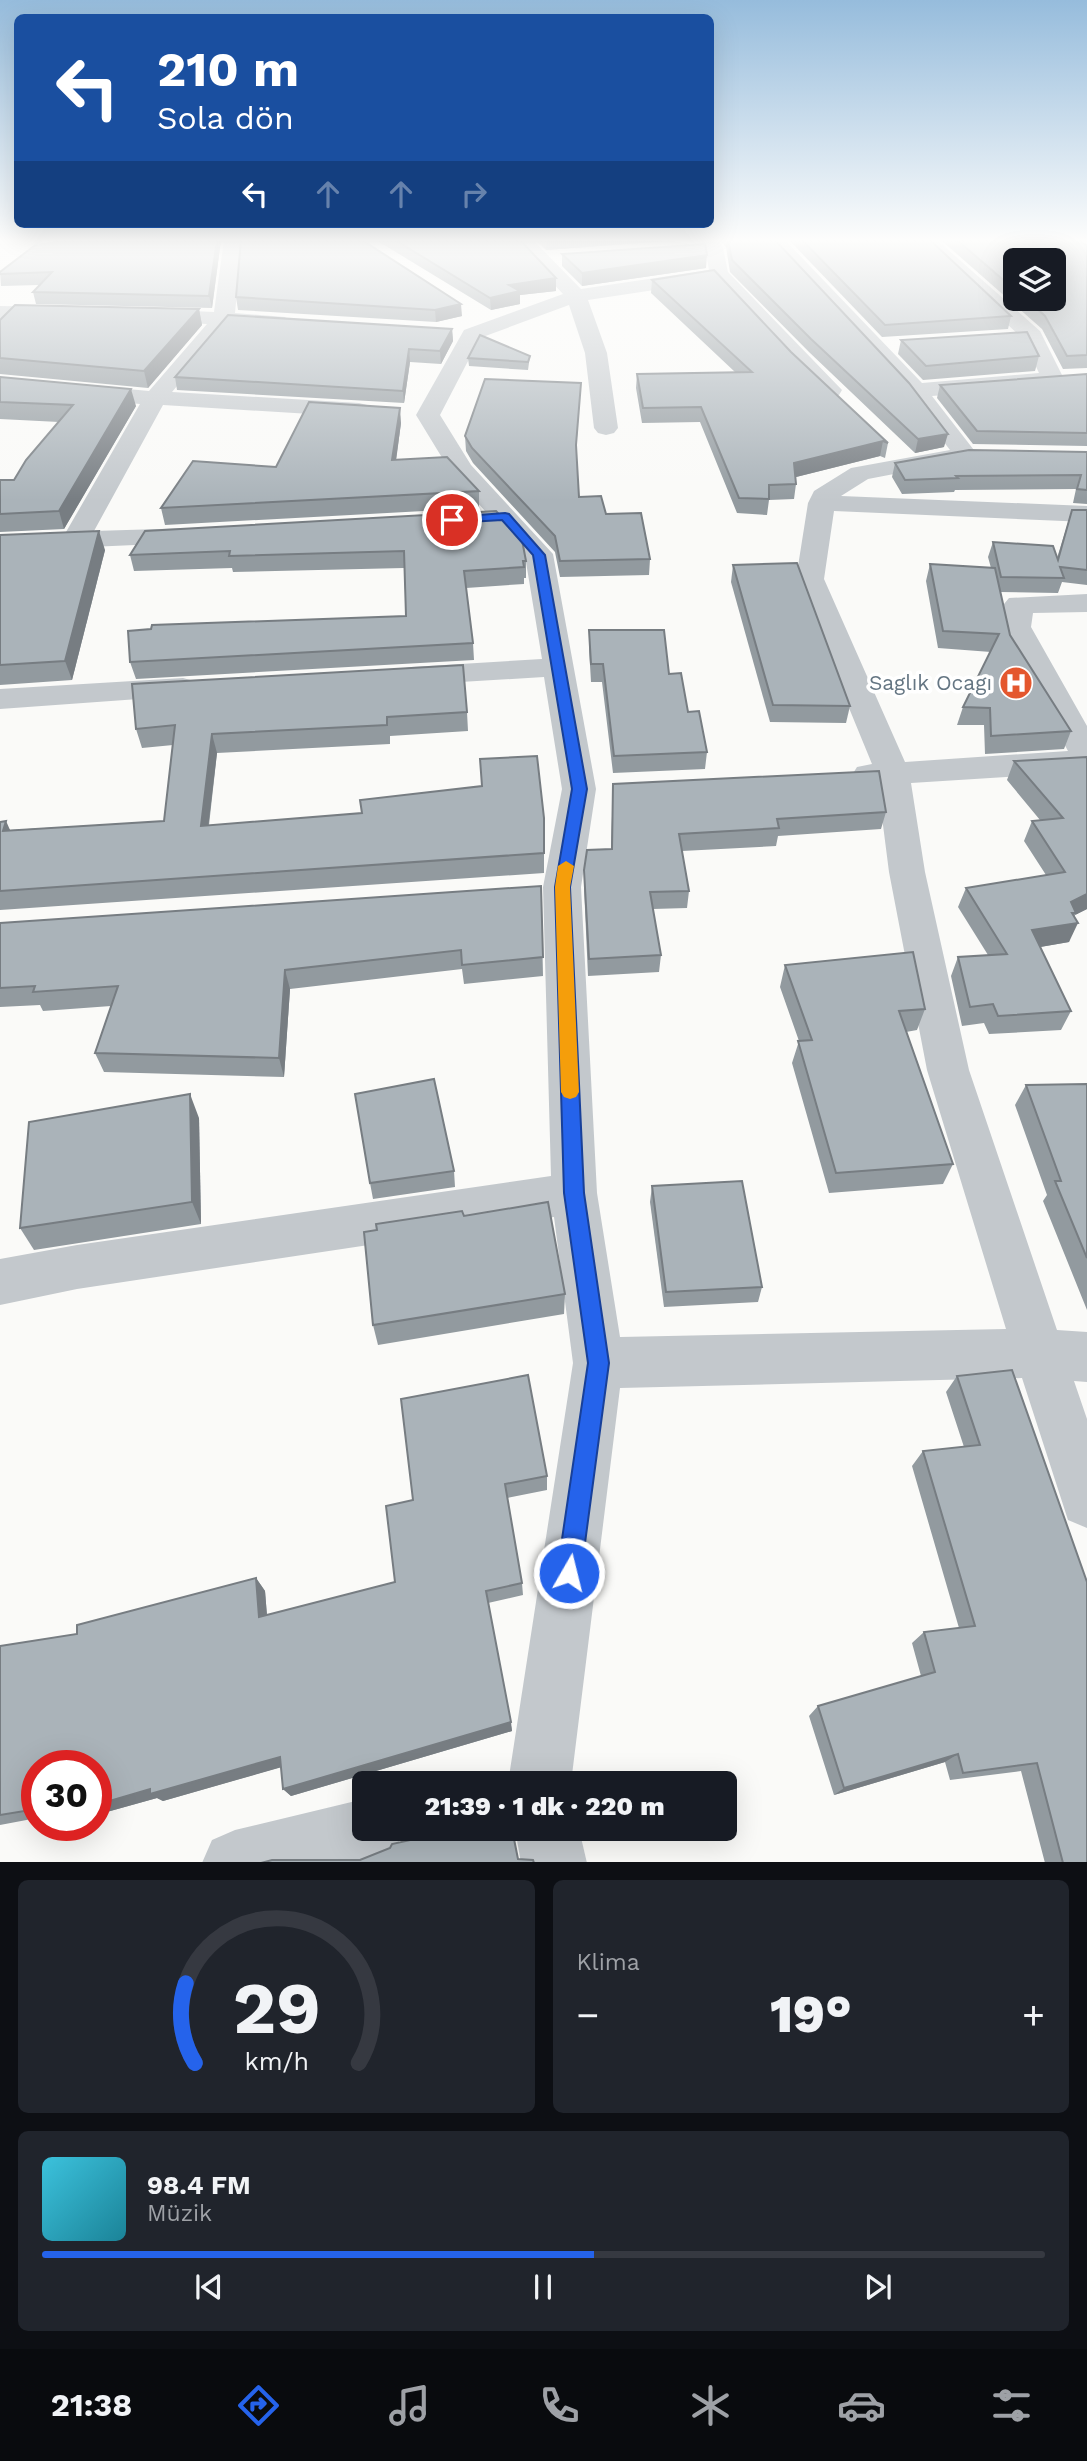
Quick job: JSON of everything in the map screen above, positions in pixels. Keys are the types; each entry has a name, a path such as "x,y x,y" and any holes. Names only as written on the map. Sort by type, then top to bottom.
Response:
{"street":[{"path":"75,541 155,398 216,327"},
{"path":"405,413 469,327"},
{"path":"587,327 596,353 607,428"},
{"path":"767,327 848,407"},
{"path":"856,327 979,454 898,455 860,472 823,496 810,579 893,774 907,872 948,1070 1087,1501"},
{"path":"916,390 1064,378 1022,327"},
{"path":"1006,338 1032,336"},
{"path":"875,347 901,345"},
{"path":"0,384 155,398 405,413 461,469 491,517 539,555 559,667 593,788 562,887 574,1193 598,1363 542,1771"},
{"path":"821,503 1087,514"},
{"path":"0,543 217,534"},
{"path":"1087,603 1019,604 1016,627 1087,756"},
{"path":"377,678 559,667"},
{"path":"0,699 210,687"},
{"path":"839,777 1087,761"},
{"path":"522,890 562,887"},
{"path":"0,1282 77,1267 574,1193"},
{"path":"598,1363 1038,1353 1087,1357"},
{"path":"238,1862 352,1834"},
{"path":"549,1841 554,1862"}],"building":[{"path":"0,327 183,327 144,371 0,358"},
{"path":"218,327 452,329 440,351 409,349 403,391 175,377"},
{"path":"703,327 767,327 888,443 883,441 794,463 796,484 769,485 769,499 739,498 701,407 643,408 637,374 752,372"},
{"path":"799,327 856,327 909,383 948,434 918,439"},
{"path":"1051,327 1087,327 1087,355 1067,356"},
{"path":"1027,332 1039,356 926,366 901,340"},
{"path":"480,335 530,356 528,362 468,358"},
{"path":"1087,374 1087,433 977,431 940,385"},
{"path":"0,377 131,389 59,511 0,514 0,480 14,480 26,460 73,405 0,402"},
{"path":"485,379 581,383 576,445 579,497 601,496 606,514 641,513 650,559 560,561 555,536 472,448 465,436"},
{"path":"309,402 400,408 392,460 447,457 479,491 161,508 193,461 276,467"},
{"path":"969,450 1087,452 1087,490 1077,489 1081,475 956,476 958,478 905,480 895,463"},
{"path":"1072,510 1087,510 1087,570 1060,567 1064,578 1001,577 993,542 1053,546 1058,560"},
{"path":"496,511 522,540 526,561 523,561 524,567 464,571 473,643 130,662 128,631 151,629 152,625 406,616 404,551 229,556 230,551 130,555 145,531"},
{"path":"99,531 65,661 0,665 0,535"},
{"path":"797,563 850,706 773,705 733,565"},
{"path":"930,564 995,568 1010,635 1071,731 991,736 990,708 963,707 999,634 943,631"},
{"path":"589,630 664,630 669,674 681,673 688,712 699,711 707,752 614,756 603,664 591,664"},
{"path":"463,665 467,712 387,717 387,725 212,734 201,826 362,813 360,800 482,786 480,759 537,756 544,818 544,853 0,891 0,822 6,821 3,831 164,821 175,725 136,729 132,684"},
{"path":"1087,757 1087,894 1071,902 1076,913 1072,913 1078,923 1032,930 1071,1011 998,1016 993,1004 970,1007 958,957 1007,954 966,888 1065,872 1032,821 1063,818 1014,761"},
{"path":"879,771 886,812 777,819 779,828 679,834 689,891 650,892 661,955 589,959 584,870 587,850 612,849 613,784"},
{"path":"541,886 543,957 462,965 461,950 285,970 279,1058 95,1053 118,986 33,992 35,986 0,988 0,923"},
{"path":"913,952 925,1009 899,1011 953,1164 836,1173 798,1041 812,1040 785,965"},
{"path":"434,1079 454,1171 370,1183 355,1094"},
{"path":"1087,1084 1087,1258 1055,1181 1061,1181 1026,1085"},
{"path":"190,1094 192,1202 20,1228 29,1122"},
{"path":"742,1181 762,1287 666,1292 652,1186"},
{"path":"548,1202 565,1294 373,1325 364,1232 377,1230 376,1224 462,1211 464,1216"},
{"path":"1012,1370 1087,1582 1087,1862 1063,1862 1037,1763 963,1773 958,1754 844,1788 818,1706 935,1672 924,1632 975,1626 923,1451 980,1445 957,1376"},
{"path":"528,1375 547,1476 505,1484 522,1583 486,1591 511,1722 283,1789 280,1757 150,1794 150,1789 112,1800 112,1750 21,1750 21,1812 0,1815 0,1646 77,1634 77,1625 256,1578 259,1617 395,1582 386,1506 413,1500 401,1399"},
{"path":"406,1841 514,1841 518,1859 534,1862 265,1862 360,1860 390,1848 392,1844"}],"slow traffic":[{"path":"566,866 562,887 570,1092"}],"place":[{"name":"Saglık Ocagı","path":"1016,683"}],"route":[{"path":"452,520 505,517 539,555 579,789 562,887 574,1193 598,1363 569,1573"}]}
